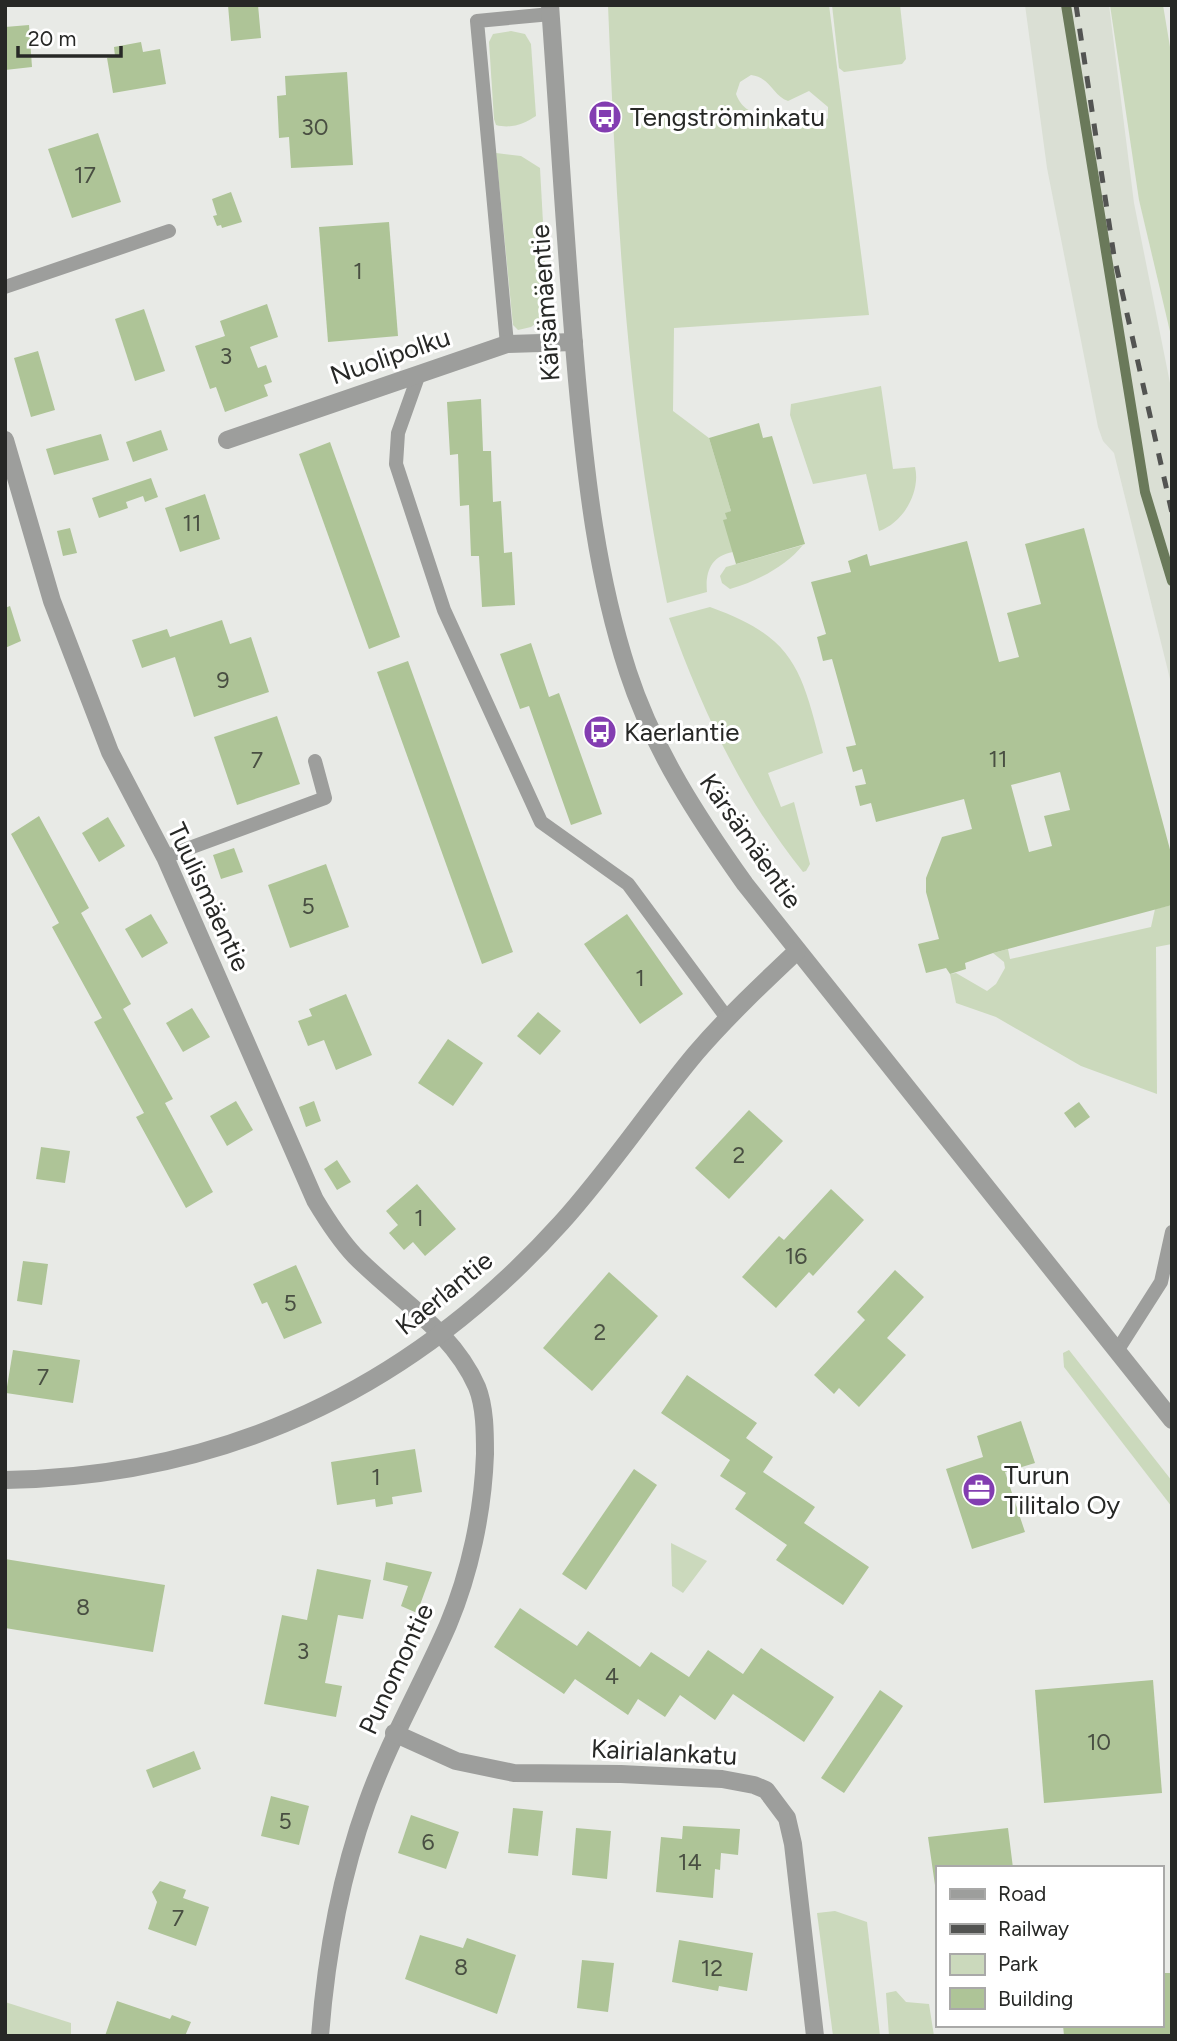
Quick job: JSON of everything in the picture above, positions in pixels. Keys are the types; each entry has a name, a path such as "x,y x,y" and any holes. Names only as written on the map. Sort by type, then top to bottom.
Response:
{"street":[{"name":"Kärsämäentie","path":"550,10 574,342 598,556 628,673 647,721 685,796 745,884 1172,1420"},
{"name":"Nuolipolku","path":"226,440 506,344 574,342"},
{"name":"Tuulismäentie","path":"5,440 37,554 69,648 110,752 164,857 315,1200 335,1234 356,1257 440,1332"},
{"name":"Kaerlantie","path":"5,1480 99,1476 198,1454 248,1439 299,1419 374,1380 485,1297 561,1223 727,1018 797,951"},
{"name":"Punomontie","path":"320,2036 323,1989 348,1859 394,1733 449,1623 473,1545 484,1478 485,1430 478,1390 465,1362 440,1332"},
{"name":"Kairialankatu","path":"394,1733 456,1760 514,1773 621,1773 722,1779 766,1790 787,1818 793,1844 815,2036"}],"lane":[{"path":"506,344 477,21 550,10"},
{"path":"5,287 169,232"},
{"path":"419,374 398,433 396,464 444,610 541,822 628,884 727,1018"},
{"path":"164,857 325,798 315,761"},
{"path":"1117,1351 1161,1282 1172,1231"}],"shaded area":[{"path":"1025,5 1109,5 1134,203 1172,393 1172,687 1114,453 1103,441 1098,427 1047,168"}],"green space":[{"path":"608,5 829,5 869,315 674,328 673,411 709,438 731,511 726,513 733,552 719,557 711,566 707,578 707,592 667,603 653,529 632,381 619,230","holes":["751,75 757,76 788,101 809,91 828,107 828,118 814,128 795,115 762,113 747,109 736,94 740,82"]},
{"path":"832,5 900,5 906,59 902,64 844,72 839,68"},
{"path":"1110,5 1163,5 1172,59 1172,340 1139,200"},
{"path":"511,31 525,34 531,44 536,116 517,125 502,126 496,125 494,119 489,42 493,34"},
{"path":"496,153 521,156 540,168 548,314 531,327 518,330 513,325"},
{"path":"881,386 893,469 915,467 916,477 913,496 903,514 879,531 866,474 813,484 790,415 791,404"},
{"path":"803,545 788,560 750,582 730,589 722,583 720,576 726,567"},
{"path":"710,607 761,631 778,645 800,678 808,699 823,753 768,773 781,807 794,802 810,864 806,871 803,872 781,843 742,782 695,686 669,618"},
{"path":"1172,905 1172,944 1156,947 1157,1094 1081,1066 996,1017 956,1003 950,974 956,973 987,991 996,984 1005,968 1004,962 993,953 1008,949 1010,959 1151,927 1155,909"},
{"path":"1069,1350 1172,1481 1172,1507 1064,1367 1063,1353"},
{"path":"671,1543 707,1561 683,1593 672,1586"},
{"path":"835,1911 867,1922 880,2036 833,2036 817,1913"},
{"path":"896,1991 906,2002 929,2004 934,2036 889,2036 886,1993"},
{"path":"5,2002 71,2023 71,2036 5,2036"}],"building":[{"path":"228,5 258,5 261,38 231,41"},
{"path":"29,25 32,67 5,70 5,27"},
{"path":"141,42 143,52 160,49 166,84 113,93 107,58 115,56 114,47"},
{"path":"347,72 353,165 291,168 289,137 279,138 277,96 286,95 285,76"},
{"path":"98,133 121,202 72,218 48,149"},
{"path":"231,192 242,222 222,228 221,225 217,226 213,216 217,215 212,199"},
{"path":"389,222 398,336 328,342 319,227"},
{"path":"267,304 278,337 250,347 258,368 266,365 272,382 264,385 268,396 225,412 216,387 210,389 195,346 225,336 220,321"},
{"path":"144,309 165,371 135,381 115,319"},
{"path":"38,351 55,410 31,417 14,358"},
{"path":"481,399 483,451 491,451 493,502 501,501 504,553 512,552 515,605 482,607 479,556 471,556 469,505 460,506 458,454 450,455 447,402"},
{"path":"759,423 763,438 772,436 805,544 736,564 723,520 727,519 725,513 731,511 709,438"},
{"path":"161,430 168,450 133,462 126,442"},
{"path":"101,434 109,460 54,475 46,449"},
{"path":"330,442 400,637 369,649 299,454"},
{"path":"151,478 158,497 145,502 143,496 126,502 128,508 99,518 92,498"},
{"path":"205,494 220,539 180,552 165,508"},
{"path":"70,528 77,553 63,556 57,531"},
{"path":"1084,528 1172,857 1172,905 993,953 965,963 966,969 950,974 946,968 926,973 918,944 939,939 926,892 926,878 942,837 972,829 964,799 876,822 871,803 860,806 855,786 866,784 862,769 853,772 846,747 856,745 832,659 823,661 817,637 826,634 811,582 851,572 848,561 867,554 870,566 967,541 999,662 1019,657 1007,613 1041,604 1025,544","holes":["1060,772 1070,810 1044,816 1052,846 1029,852 1011,785"]},
{"path":"10,606 21,641 5,648 5,608"},
{"path":"222,620 230,644 251,637 269,692 194,717 175,657 142,668 132,640 167,629 170,637"},
{"path":"531,643 549,697 559,693 602,814 571,825 529,706 520,709 500,654"},
{"path":"408,661 513,952 482,964 377,672"},
{"path":"277,716 300,784 237,805 214,737"},
{"path":"39,816 89,908 81,913 131,1004 123,1009 173,1099 165,1103 213,1192 186,1208 136,1117 144,1113 94,1022 102,1018 52,927 59,923 11,834"},
{"path":"108,817 125,846 99,862 82,833"},
{"path":"234,848 243,872 221,879 213,855"},
{"path":"326,864 349,927 290,948 268,885"},
{"path":"151,914 168,943 142,958 125,929"},
{"path":"627,914 683,994 640,1024 584,944"},
{"path":"346,994 372,1055 336,1070 324,1040 308,1046 298,1021 312,1016 309,1009"},
{"path":"192,1008 210,1037 183,1052 166,1023"},
{"path":"538,1012 561,1031 540,1055 517,1036"},
{"path":"448,1039 483,1063 453,1106 418,1083"},
{"path":"236,1101 253,1130 227,1146 210,1116"},
{"path":"314,1101 321,1121 306,1127 299,1107"},
{"path":"1079,1102 1090,1117 1075,1128 1064,1113"},
{"path":"749,1110 783,1141 729,1199 695,1168"},
{"path":"41,1147 70,1151 65,1183 36,1179"},
{"path":"337,1160 351,1182 337,1190 324,1169"},
{"path":"417,1184 456,1229 425,1256 413,1242 404,1250 389,1233 398,1225 386,1211"},
{"path":"831,1189 864,1220 813,1276 809,1272 776,1308 742,1277 779,1236 784,1240"},
{"path":"23,1261 48,1264 42,1305 17,1301"},
{"path":"296,1265 322,1323 284,1339 267,1302 262,1304 253,1284"},
{"path":"895,1270 924,1297 887,1338 906,1355 859,1407 839,1388 834,1394 814,1375 865,1320 857,1312"},
{"path":"609,1272 658,1316 592,1391 543,1348"},
{"path":"13,1350 80,1360 73,1403 6,1393"},
{"path":"687,1375 757,1423 746,1438 773,1457 763,1472 815,1507 804,1523 869,1567 843,1605 776,1560 787,1545 735,1509 746,1493 720,1476 730,1460 661,1413"},
{"path":"1021,1421 1035,1463 1005,1472 1025,1532 972,1549 946,1469 983,1457 977,1436"},
{"path":"415,1449 422,1492 392,1497 393,1504 376,1507 375,1499 337,1505 331,1462"},
{"path":"634,1469 657,1485 586,1590 562,1574"},
{"path":"5,1559 165,1585 153,1652 5,1628"},
{"path":"386,1562 432,1572 417,1613 401,1606 408,1586 383,1580"},
{"path":"317,1569 371,1580 363,1619 338,1615 325,1683 342,1686 336,1717 264,1704 282,1615 307,1620"},
{"path":"520,1608 577,1646 588,1631 640,1667 651,1652 689,1677 708,1650 743,1674 761,1648 834,1697 804,1742 733,1694 715,1720 680,1695 665,1717 638,1699 628,1715 575,1679 564,1694 494,1647"},
{"path":"1153,1680 1162,1793 1044,1803 1035,1690"},
{"path":"880,1690 903,1706 844,1793 821,1778"},
{"path":"194,1751 201,1769 153,1788 146,1770"},
{"path":"271,1796 309,1806 299,1845 261,1836"},
{"path":"513,1808 543,1811 538,1856 508,1853"},
{"path":"411,1815 459,1832 446,1869 398,1853"},
{"path":"683,1826 740,1829 738,1855 721,1853 720,1870 715,1869 713,1898 656,1892 661,1837 682,1839"},
{"path":"576,1828 611,1831 607,1879 572,1875"},
{"path":"1008,1828 1013,1866 936,1866 936,1892 928,1837"},
{"path":"160,1881 186,1890 183,1898 209,1907 196,1946 148,1929 157,1902 152,1892"},
{"path":"420,1935 463,1948 467,1938 516,1955 497,2014 405,1979"},
{"path":"679,1940 753,1953 747,1991 719,1986 718,1991 672,1982"},
{"path":"582,1960 614,1963 608,2012 577,2008"},
{"path":"1163,1973 1172,1973 1172,2036 1064,2036 1063,2027 1163,2027"},
{"path":"117,2001 170,2019 172,2015 191,2022 185,2036 105,2036"}],"waterway":[{"path":"1066,5 1145,492 1172,581"}],"railway":[{"path":"1076,5 1114,256 1172,513"}],"place":[{"name":"Tengströminkatu","path":"605,117"},
{"name":"Kaerlantie","path":"600,732"},
{"name":"Turun Tilitalo Oy","path":"979,1490"}]}
